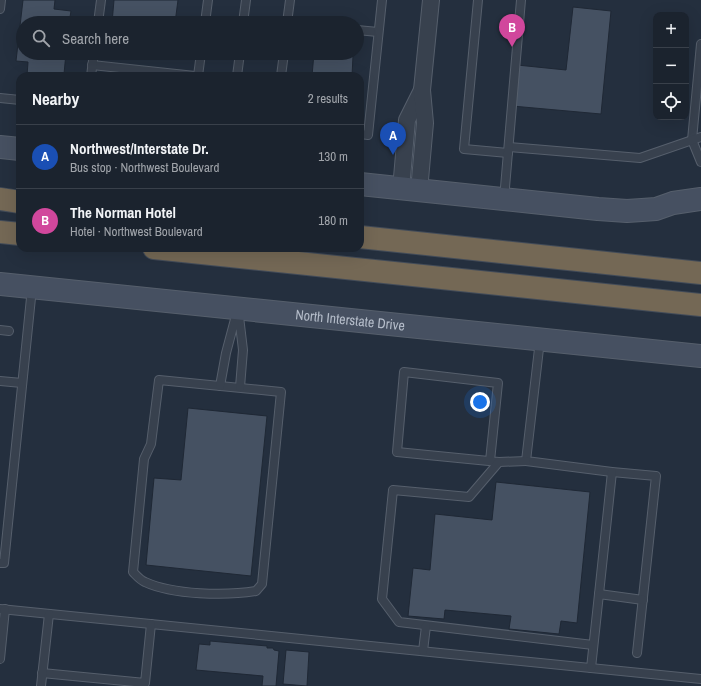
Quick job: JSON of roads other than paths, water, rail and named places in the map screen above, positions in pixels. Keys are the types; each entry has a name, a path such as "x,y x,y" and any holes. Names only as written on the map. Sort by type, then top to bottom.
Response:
{"highway":[{"path":"0,199 16,201"},
{"path":"0,232 16,234"},
{"path":"364,237 701,273"},
{"path":"192,252 701,305"},
{"path":"576,260 701,257"}],"main road":[{"path":"0,147 16,149"},
{"path":"364,184 627,211 656,209 673,203 701,187"},
{"path":"673,203 701,199"},
{"name":"North Interstate Drive","path":"0,284 701,356"}],"street":[{"path":"410,190 407,120 422,90 431,0"}],"lane":[{"path":"0,9 1,0"},
{"path":"99,16 101,0"},
{"path":"206,16 208,0"},
{"path":"244,16 246,0"},
{"path":"289,16 290,0"},
{"path":"364,134 368,135 382,0"},
{"path":"478,0 464,149 509,150 640,158 701,138"},
{"path":"504,199 521,0"},
{"path":"364,31 378,32"},
{"path":"701,44 692,140 701,162"},
{"path":"91,72 93,60"},
{"path":"199,72 200,60"},
{"path":"238,72 239,60"},
{"path":"282,72 283,60"},
{"path":"92,65 158,72"},
{"path":"0,98 16,100"},
{"path":"0,563 4,563 32,288"},
{"path":"220,386 226,353 238,308"},
{"path":"238,308 243,350 240,388"},
{"path":"0,330 9,332"},
{"path":"526,461 540,339"},
{"path":"593,645 399,622 382,599 392,490 470,497 494,461 498,383 404,372 397,452 494,461 526,461 656,476 637,653"},
{"path":"158,380 220,386 281,392 262,584 256,591 237,594 171,591 144,582 133,572 144,460 151,444 158,380"},
{"path":"0,381 22,383"},
{"path":"591,668 612,472"},
{"path":"599,594 643,600"},
{"path":"0,659 2,609 701,679"},
{"path":"41,686 49,614"},
{"path":"42,673 145,683 151,624"},
{"path":"423,651 426,626"}],"place":[{"name":"The Norman Hotel","path":"512,47"},
{"name":"Northwest/Interstate Dr.","path":"393,155"}]}
